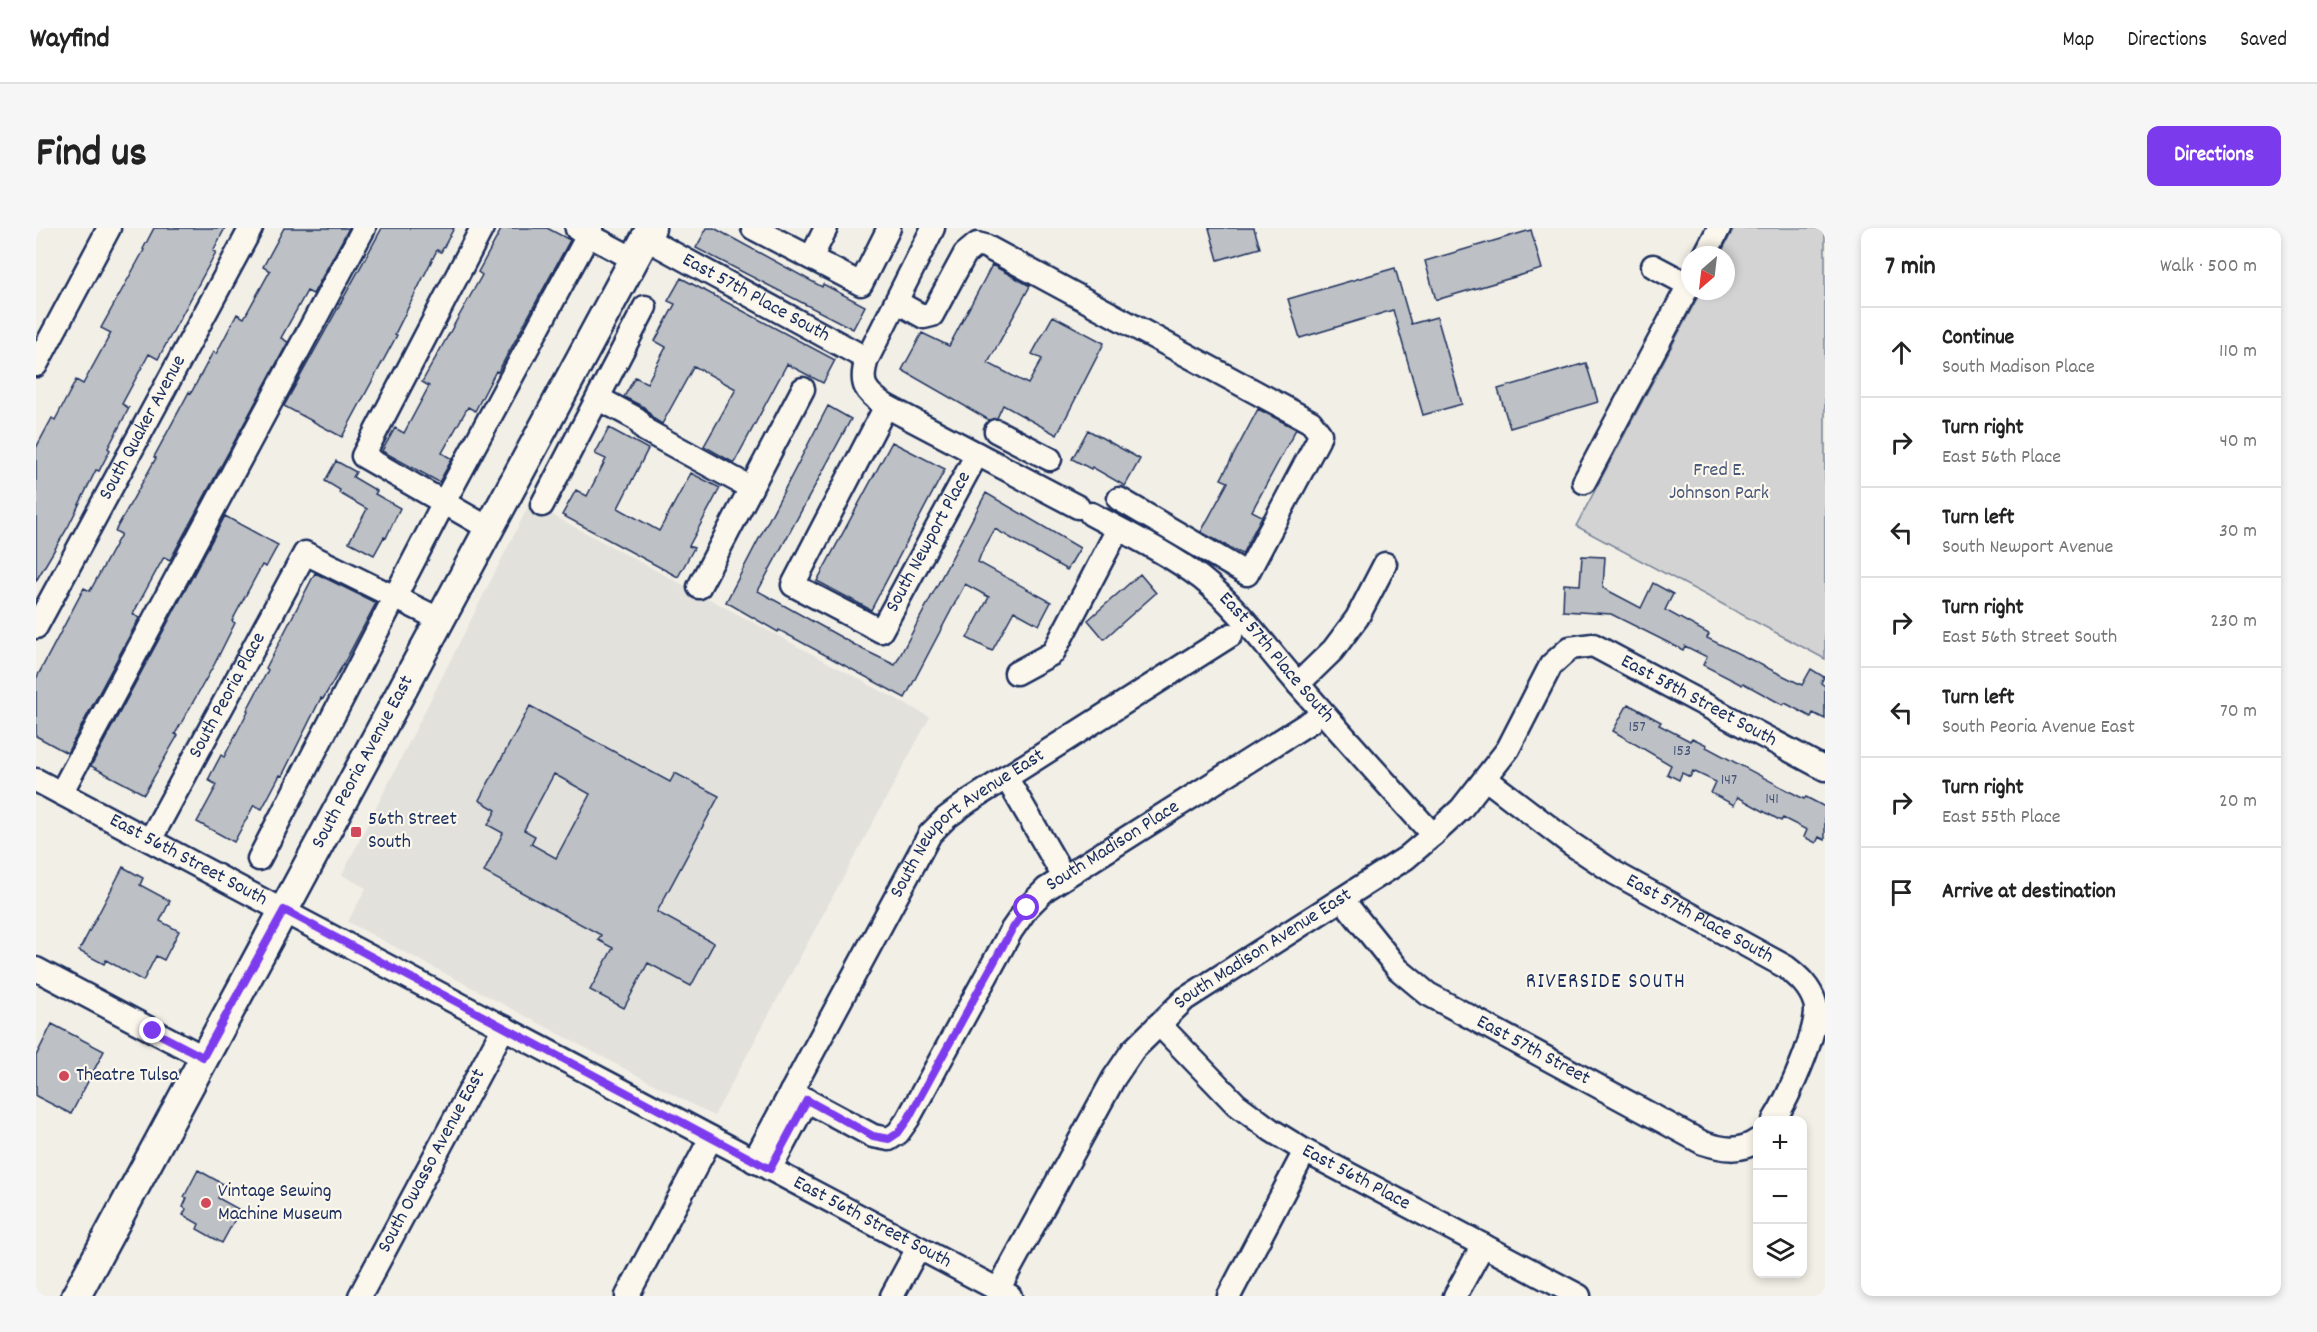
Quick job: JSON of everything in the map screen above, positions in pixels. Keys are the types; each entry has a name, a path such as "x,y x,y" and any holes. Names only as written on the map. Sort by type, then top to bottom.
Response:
{"main road":[{"name":"South Peoria Avenue East","path":"76,1296 566,388 645,236"}],"street":[{"path":"36,365 109,228"},
{"name":"South Quaker Avenue","path":"36,627 251,228"},
{"path":"61,793 364,228"},
{"path":"482,228 363,456 490,529"},
{"path":"753,228 861,284 890,228"},
{"path":"811,258 826,228"},
{"path":"886,406 872,397 864,386 862,373 933,228"},
{"path":"1710,246 1719,228"},
{"path":"259,859 586,230"},
{"name":"East 57th Place South","path":"586,230 645,236 867,359"},
{"path":"897,302 924,317 932,315 965,254 977,244 985,246 1311,423 1320,434 1247,573 1119,500"},
{"path":"1653,266 1681,280"},
{"path":"1584,482 1681,299"},
{"path":"542,505 645,307"},
{"path":"566,388 595,404 631,433 645,430 751,488"},
{"path":"699,587 803,389"},
{"name":"East 57th Place South","path":"886,406 1184,566 1222,596 1246,620 1298,684 1432,835"},
{"name":"South Newport Place","path":"886,406 793,585 881,631 977,454"},
{"path":"996,430 1050,459"},
{"path":"1010,471 1023,445"},
{"path":"1146,544 1158,521"},
{"path":"1016,673 1053,653 1118,529"},
{"name":"South Peoria Place","path":"150,840 305,553 396,596"},
{"path":"1298,684 1333,650 1357,618 1385,564"},
{"path":"396,596 441,620"},
{"name":"South Newport Avenue East","path":"762,1165 930,834 946,818 1006,777 1231,635"},
{"name":"East 58th Street South","path":"1570,648 1593,645 1825,769"},
{"name":"South Madison Avenue East","path":"1004,1293 1114,1078 1133,1050 1185,999 1406,858 1461,809 1508,749 1551,665 1570,648"},
{"name":"South Madison Place","path":"799,1096 873,1136 889,1139 898,1133 908,1119 1011,931 1046,889 1310,722"},
{"path":"1006,777 1064,877"},
{"name":"East 57th Place South","path":"1486,778 1570,843 1615,873 1786,967 1802,979 1816,1005 1815,1022 1811,1037 1776,1116"},
{"name":"East 56th Street South","path":"36,780 1004,1293"},
{"name":"East 57th Street","path":"1342,899 1398,969 1428,994 1703,1143 1722,1149 1741,1148 1753,1142"},
{"path":"36,969 203,1057"},
{"name":"East 56th Place","path":"1159,1024 1236,1104 1271,1130 1305,1151 1579,1296"},
{"name":"South Owasso Avenue East","path":"360,1296 504,1028"},
{"path":"627,1296 711,1138"},
{"path":"1229,1296 1305,1151"},
{"path":"1455,1296 1483,1245"},
{"path":"892,1296 918,1248"}],"shaded area":[{"path":"530,503 930,717 714,1116 348,922 366,888 342,875"}],"green space":[{"name":"Fred E. Johnson Park","path":"1734,228 1825,228 1825,659 1576,526 1696,300 1735,300 1735,246 1725,246"}],"building":[{"path":"154,228 225,228 213,251 216,252 158,359 149,354 122,404 129,408 108,448 110,450 99,471 96,470 68,527 36,581 36,448 52,418 55,420 76,380 83,384 111,333 101,328"},
{"path":"284,228 349,228 313,294 307,291 281,338 288,342 170,560 164,557 133,614 139,618 67,753 36,736 36,679 84,588 90,591 121,534 115,531 156,458 154,457 189,392 191,393 213,352 216,354 237,314 244,318 270,271 263,267"},
{"path":"382,228 454,228 441,252 437,250 395,334 397,335 342,437 284,406"},
{"path":"502,228 547,228 570,240 475,411 468,407 442,453 452,459 439,482 382,451 395,428 404,433 429,386 422,382 482,275 478,272"},
{"path":"707,228 714,228 822,287 823,284 865,306 853,329 696,248"},
{"path":"1209,228 1254,228 1260,248 1218,260"},
{"path":"1531,230 1542,269 1436,300 1425,261"},
{"path":"992,265 1030,286 988,363 1028,384 1042,359 1032,354 1053,316 1104,343 1057,435 1003,405 997,418 989,420 902,370 922,333 949,346"},
{"path":"1395,268 1411,324 1437,317 1462,404 1423,415 1393,310 1300,338 1288,299"},
{"path":"681,278 835,360 823,383 787,364 734,463 704,446 736,389 694,366 662,424 654,419 644,407 624,397 635,377 647,383 666,347 655,341 675,304 668,301"},
{"path":"1586,363 1598,402 1510,428 1498,389"},
{"path":"828,406 851,419 758,591 895,665 986,493 1080,548 1067,570 995,529 981,554 978,562 1051,602 1039,625 1014,611 992,651 967,638 989,597 965,584 905,698 779,630 778,632 726,602"},
{"path":"1258,409 1296,429 1252,511 1262,516 1242,554 1201,532 1228,482 1221,479"},
{"path":"609,428 648,449 618,508 659,531 691,473 720,488 689,546 694,548 678,577 562,515 576,490 587,496 606,459 595,454"},
{"path":"1088,430 1140,459 1125,486 1092,467 1091,469 1072,459"},
{"path":"892,442 945,469 871,610 817,581"},
{"path":"336,461 356,472 353,477 377,491 375,494 400,508 386,538 384,537 374,555 349,542 367,509 339,493 340,490 325,481"},
{"path":"225,516 278,545 266,567 262,565 232,621 235,623 214,665 175,734 178,735 144,794 91,766"},
{"path":"1582,556 1605,557 1603,588 1641,608 1653,583 1673,594 1665,610 1709,634 1707,638 1802,685 1811,669 1824,677 1821,683 1825,686 1825,719 1813,713 1811,717 1743,683 1742,685 1703,665 1707,657 1685,646 1683,650 1611,614 1563,611 1564,584 1580,585"},
{"path":"315,573 376,603 343,665 323,699 321,698 282,776 280,775 262,809 254,805 234,842 197,822 217,785 208,780 221,755 224,757 248,711 268,670 266,668"},
{"path":"1140,574 1156,593 1104,639 1088,620"},
{"path":"1628,704 1661,722 1659,725 1690,741 1692,738 1707,745 1706,747 1804,799 1806,797 1825,807 1825,840 1819,837 1816,843 1804,837 1807,830 1783,818 1781,821 1738,797 1734,805 1711,793 1716,782 1693,771 1690,777 1682,773 1679,780 1667,774 1671,765 1613,731"},
{"path":"530,706 670,782 675,773 719,796 657,912 714,943 691,986 648,963 624,1008 590,990 613,948 598,940 601,935 484,872 503,833 488,825 496,810 479,800","holes":["554,774 590,794 556,858 531,844 535,836 524,830"]},
{"path":"123,867 143,878 140,885 170,901 160,921 179,931 164,960 156,956 143,981 106,960 104,964 79,951"},
{"name":"Theatre Tulsa","path":"52,1024 104,1051 71,1114 36,1096 36,1056"},
{"name":"Vintage Sewing Machine Museum","path":"198,1170 225,1185 218,1198 240,1210 222,1243 197,1229 199,1224 183,1215 186,1209 183,1207 187,1198 184,1197"}],"place":[{"name":"56th Street South","path":"356,832"},
{"name":"Theatre Tulsa","path":"64,1076"},
{"name":"Vintage Sewing Machine Museum","path":"206,1203"}],"district":[{"name":"RIVERSIDE SOUTH","path":"1606,983"}],"route":[{"path":"153,1031 203,1057 284,910 770,1169 807,1100 873,1136 889,1139 898,1133 908,1119 1011,931 1027,908"}]}
